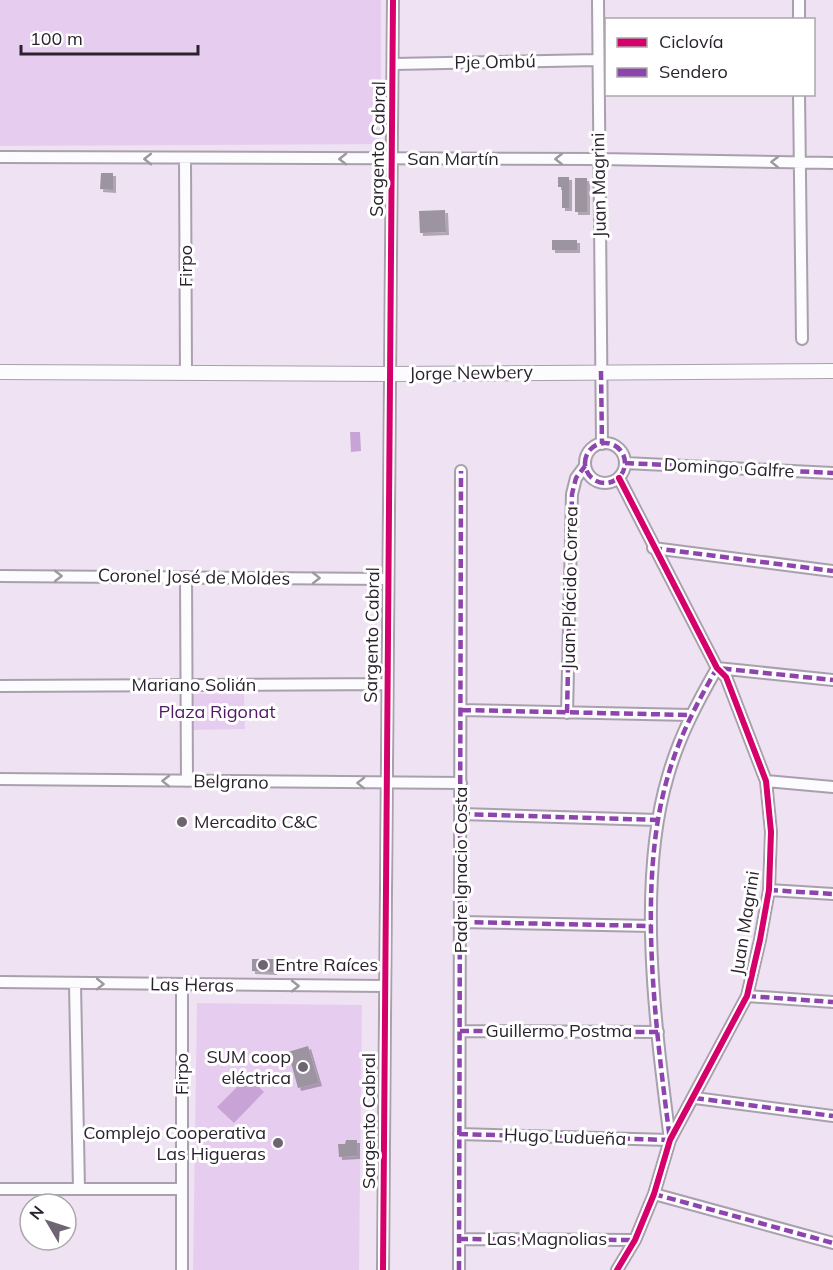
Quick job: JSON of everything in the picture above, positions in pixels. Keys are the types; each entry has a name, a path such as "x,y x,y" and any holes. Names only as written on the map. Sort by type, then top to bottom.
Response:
{"main road":[{"name":"Jorge Newbery","path":"0,372 390,374 601,371 710,374 833,371"}],"street":[{"name":"Sargento Cabral","path":"383,1270 385,783 393,0"},
{"name":"Juan Magrini","path":"598,0 602,444"},
{"path":"799,0 799,18"},
{"name":"Pje Ombú","path":"394,64 597,60"},
{"path":"799,96 802,339"},
{"name":"San Martín","path":"0,158 599,159 833,163"},
{"name":"Firpo","path":"185,159 186,373"},
{"path":"602,444 616,446 621,451 625,463 619,478 607,483 600,482 590,475 585,466 591,450 602,444"},
{"name":"Domingo Galfre","path":"625,463 833,473"},
{"name":"Juan Plácido Correa","path":"567,712 572,494 576,478 585,466"},
{"name":"Padre Ignacio Costa","path":"459,1270 461,471"},
{"name":"Juan Magrini","path":"616,1270 635,1240 654,1194 670,1140 695,1098 747,996 769,890 771,832 766,781 726,677 717,668 653,548 619,478"},
{"path":"653,548 833,571"},
{"name":"Coronel José de Moldes","path":"0,576 388,579"},
{"path":"186,577 187,781"},
{"path":"670,1140 658,1032 651,926 652,875 658,820 668,776 690,715 717,668 833,680"},
{"name":"Mariano Solián","path":"0,686 387,684"},
{"path":"462,710 690,715"},
{"name":"Belgrano","path":"0,779 461,783"},
{"path":"766,781 833,787"},
{"path":"461,814 658,820"},
{"path":"769,890 833,894"},
{"path":"461,922 651,926"},
{"name":"Las Heras","path":"0,982 385,986"},
{"path":"75,984 79,1189"},
{"name":"Firpo","path":"182,1270 183,985"},
{"path":"747,996 833,1002"},
{"name":"Guillermo Postma","path":"460,1031 658,1032"},
{"path":"695,1098 833,1116"},
{"name":"Hugo Ludueña","path":"459,1134 670,1140"},
{"path":"0,1189 181,1189"},
{"path":"654,1194 833,1243"},
{"name":"Las Magnolias","path":"459,1239 635,1240"}],"green space":[{"path":"0,0 381,0 381,144 0,146"},
{"name":"Plaza Rigonat","path":"244,693 245,729 190,730 189,694"},
{"name":"Complejo Cooperativa Las Higueras","path":"197,1003 362,1005 359,1270 193,1270"}],"shaded area":[{"path":"350,432 360,432 361,451 351,452"},
{"path":"248,1076 264,1092 234,1123 217,1107"}],"building":[{"path":"101,173 113,173 113,190 100,189"},
{"path":"558,177 569,177 569,208 562,208 562,187 558,187"},
{"path":"575,178 587,178 587,212 575,212"},
{"path":"445,210 446,232 420,233 419,211"},
{"path":"552,240 577,240 577,250 552,250"},
{"name":"Entre Raíces","path":"252,959 274,959 274,972 252,971"},
{"name":"SUM coop eléctrica","path":"308,1046 319,1083 298,1088 288,1052"},
{"path":"346,1140 357,1140 357,1156 339,1157 338,1144 345,1144"}],"marked path":[{"path":"601,371 602,444"},
{"path":"605,443 619,449 625,463 619,477 605,483 591,477 585,463 591,449 605,443"},
{"path":"625,463 833,473"},
{"path":"567,713 572,494 576,478 585,466"},
{"path":"459,1270 461,471"},
{"path":"653,548 833,571"},
{"path":"459,1134 670,1140 655,1005 651,909 658,818 672,762 689,720 717,668 833,680"},
{"path":"462,710 690,715"},
{"path":"461,814 658,820"},
{"path":"769,890 833,894"},
{"path":"461,922 651,926"},
{"path":"747,996 833,1002"},
{"path":"460,1031 658,1032"},
{"path":"695,1098 833,1116"},
{"path":"654,1194 833,1243"},
{"path":"459,1239 635,1240"}],"cycle path":[{"path":"383,1270 393,0"},
{"path":"617,1270 635,1240 654,1194 670,1140 747,996 769,890 771,832 766,781 726,677 717,668 619,478"}],"place":[{"name":"Mercadito C&C","path":"182,822"},
{"name":"Entre Raíces","path":"263,965"},
{"name":"SUM coop eléctrica","path":"303,1067"},
{"name":"Complejo Cooperativa Las Higueras","path":"278,1143"}]}
